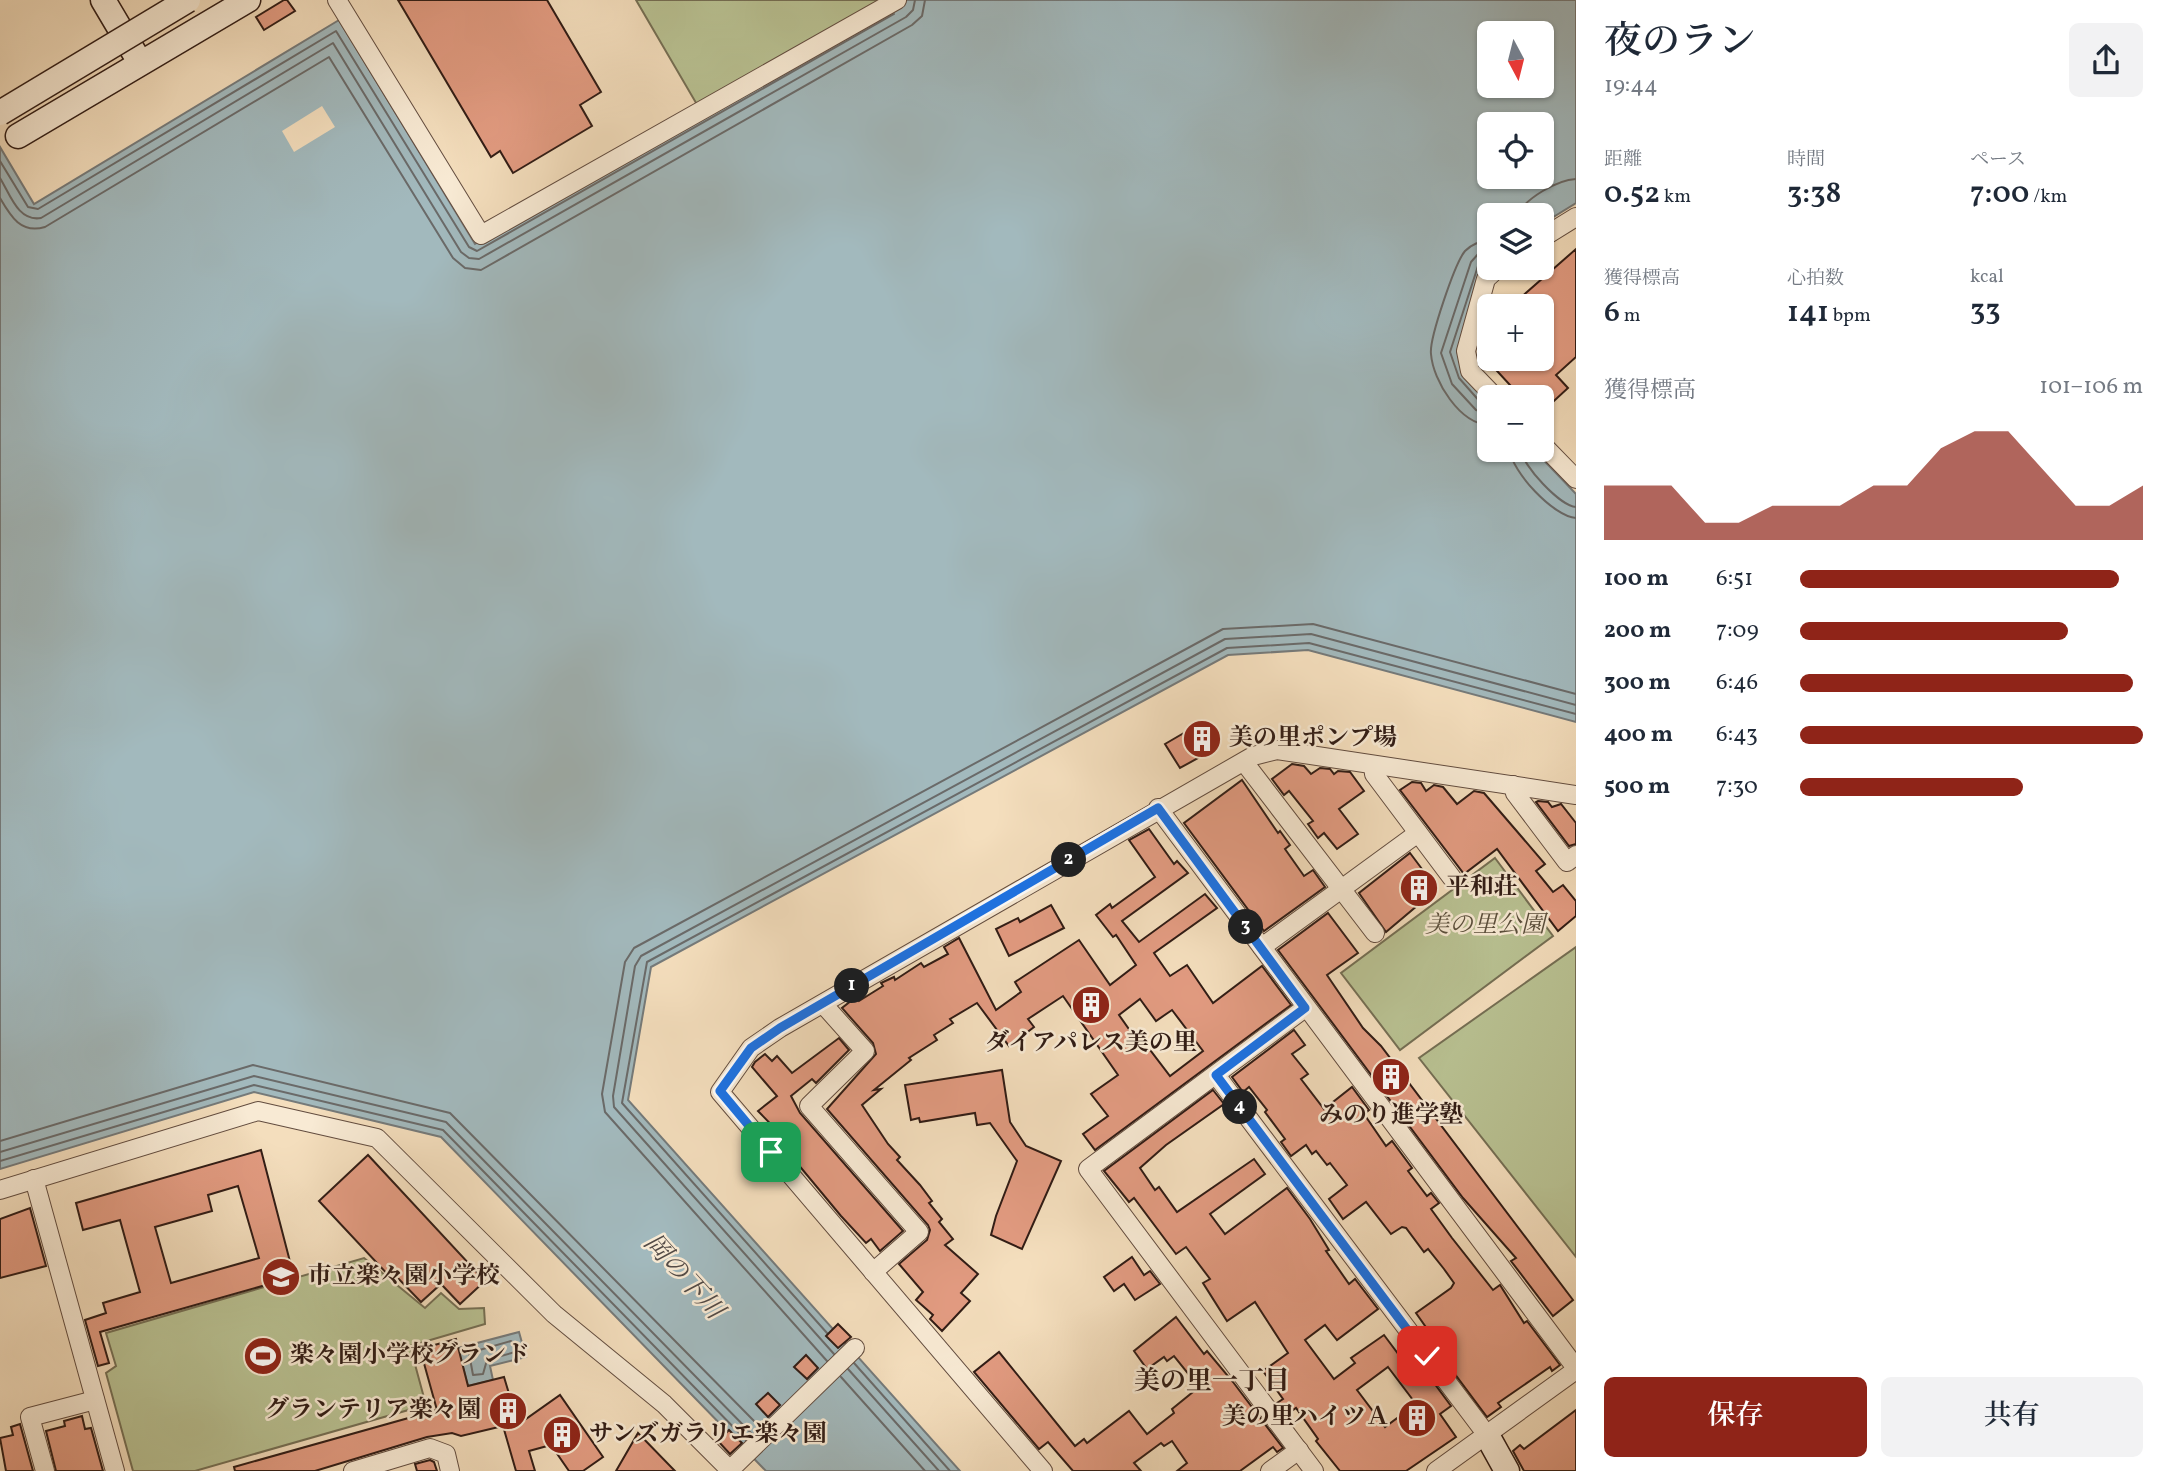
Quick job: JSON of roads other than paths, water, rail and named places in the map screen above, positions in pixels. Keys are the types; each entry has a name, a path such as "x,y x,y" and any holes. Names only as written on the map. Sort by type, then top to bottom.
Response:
{"street":[{"path":"103,0 140,63"},
{"path":"0,113 188,0"},
{"path":"18,136 248,0"},
{"path":"337,0 481,235 897,0"},
{"path":"1554,231 1576,217"},
{"path":"1483,385 1470,371 1465,351 1486,280"},
{"path":"1554,456 1576,479"},
{"path":"1044,1471 720,1091 751,1048 822,1003 1158,808 1244,762 1277,750 1576,794"},
{"path":"1244,762 1375,933"},
{"path":"1373,765 1374,774 1452,878"},
{"path":"1513,785 1515,793 1567,862 1576,855"},
{"path":"1158,808 1576,1369 1436,1471"},
{"path":"1262,947 1418,833"},
{"path":"822,1003 865,1051 808,1106 919,1232 873,1272"},
{"path":"1305,1008 1088,1168 1314,1471"},
{"path":"1216,1075 1487,1435 1507,1471"},
{"path":"0,1190 258,1111 377,1138 554,1314 664,1404 733,1467 855,1348"},
{"path":"34,1179 115,1471"},
{"path":"45,1471 30,1417 95,1400"},
{"path":"352,1471 430,1448 446,1454 450,1471"},
{"path":"1270,1471 1299,1451"}],"water":[{"name":"岡の下川","path":"904,0 1576,0 1576,203 1554,217 1554,203 1477,203 1477,280 1481,280 1457,351 1464,374 1477,388 1477,462 1545,462 1576,494 1576,722 1308,650 1228,655 651,967 628,1100 960,1471 766,1471 441,1137 254,1092 0,1169 0,147 34,204 339,20 475,244"},
{"path":"519,1332 526,1357 490,1366 493,1380 468,1386 458,1348"}],"place":[{"name":"美の里ポンプ場","path":"1202,739"},
{"name":"平和荘","path":"1419,888"},
{"name":"ダイアパレス美の里","path":"1091,1005"},
{"name":"みのり進学塾","path":"1391,1077"},
{"name":"市立楽々園小学校","path":"281,1277"},
{"name":"楽々園小学校グランド","path":"263,1356"},
{"name":"グランテリア楽々園","path":"508,1411"},
{"name":"美の里ハイツＡ","path":"1417,1418"},
{"name":"サンズガラリエ楽々園","path":"562,1435"}],"district":[{"name":"美の里一丁目","path":"1212,1382"}],"park label":[{"name":"美の里公園","path":"1485,926"}]}
